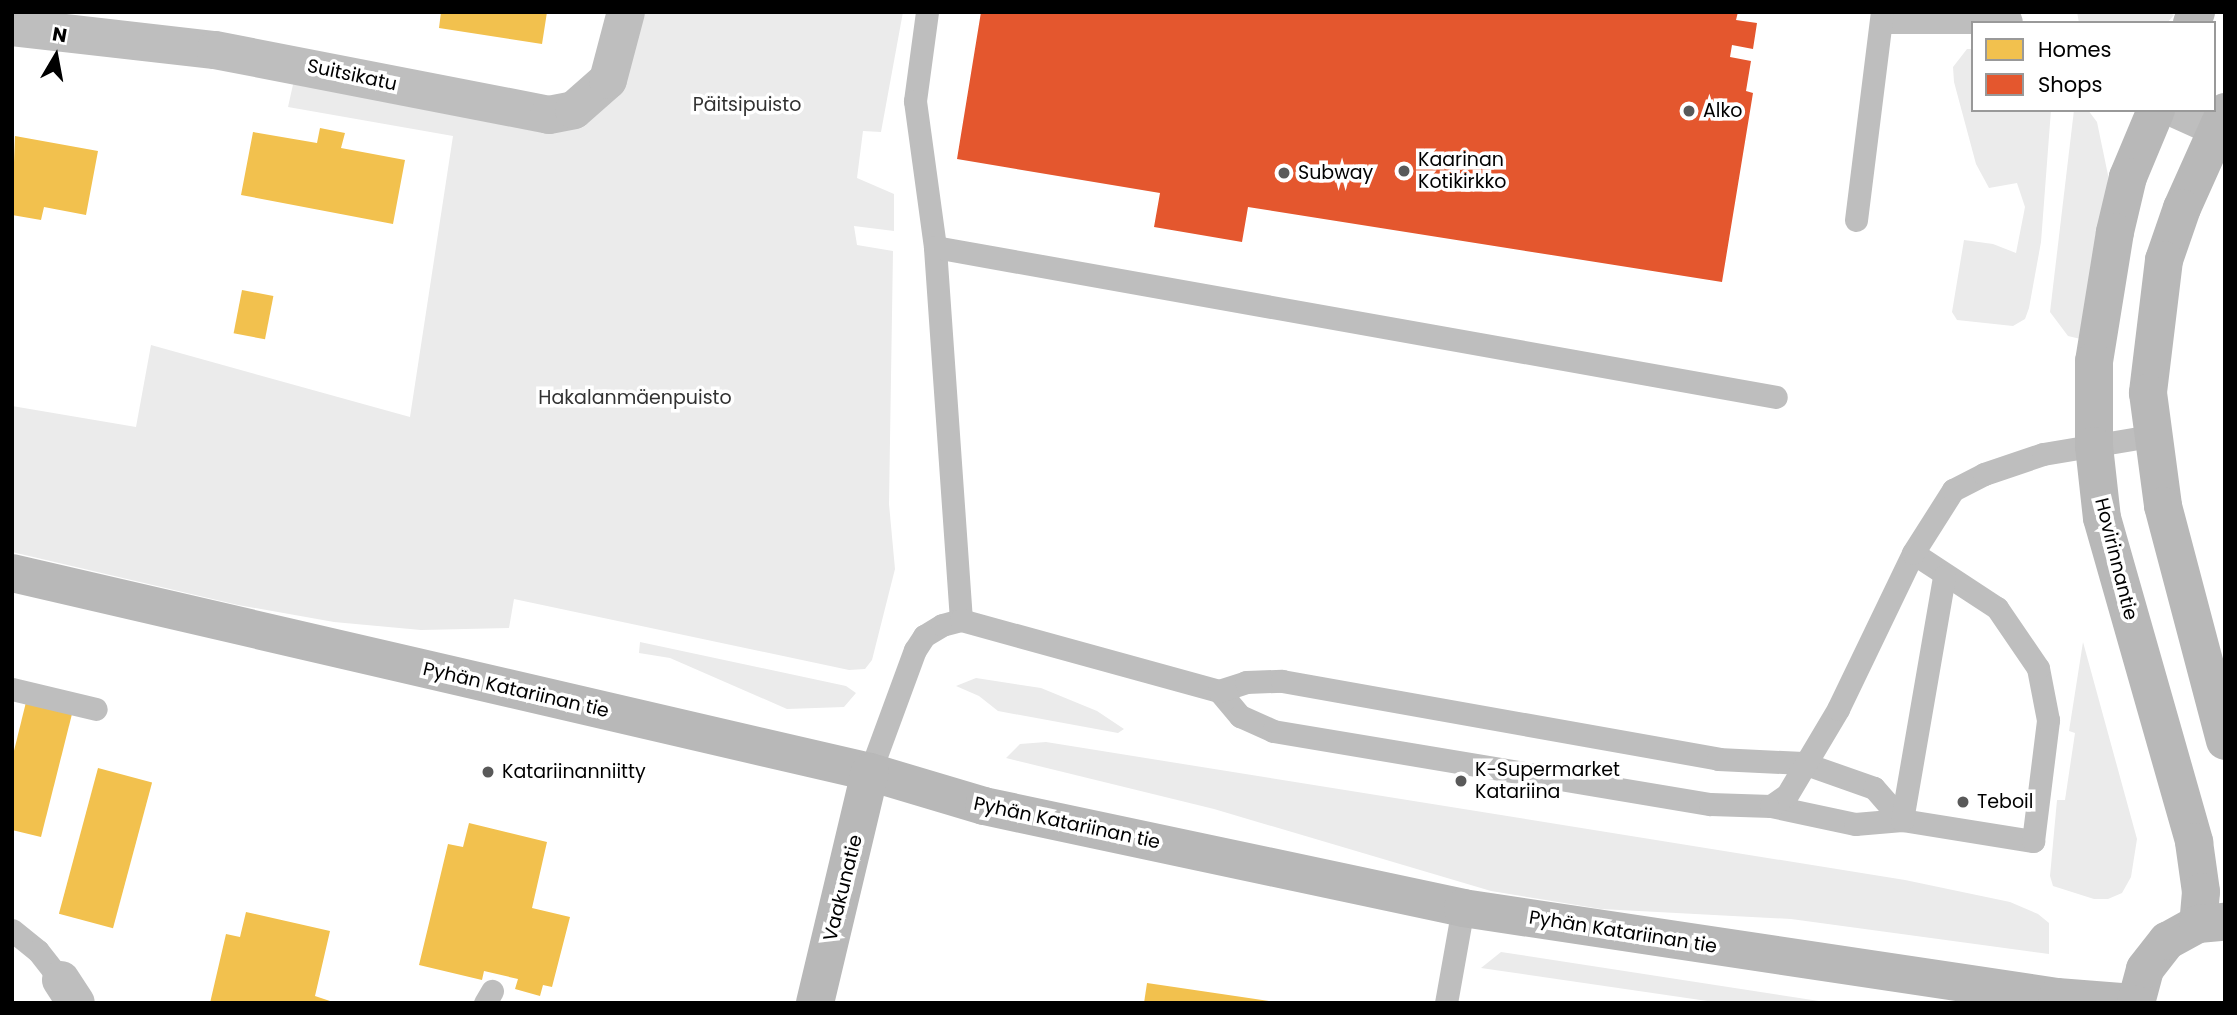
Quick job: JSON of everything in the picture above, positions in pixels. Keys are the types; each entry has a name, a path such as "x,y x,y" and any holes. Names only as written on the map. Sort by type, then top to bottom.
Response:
{"street":[{"name":"Suitsikatu","path":"12,27 118,24 549,115 574,110 608,80 626,12"},
{"name":"Hovirinnantie","path":"2155,112 2128,177 2115,232 2094,361 2094,446 2102,518 2197,855 2201,892 2211,923"},
{"path":"2185,112 2222,123 2182,208 2164,260 2148,393 2151,436 2163,506 2225,741"},
{"name":"Pyhän Katariinan tie","path":"12,573 870,772 984,806 1463,908 2057,997 2135,1003"},
{"name":"Vaakunatie","path":"815,1003 870,772"},
{"path":"2135,1003 2145,969 2166,941 2211,923"}],"lane":[{"path":"927,12 915,101 934,247 961,620"},
{"path":"1856,220 1883,17 2002,19"},
{"path":"934,247 1776,397"},
{"path":"1771,806 1787,795 1803,763 1838,709 1913,553 1952,491 1984,474 2043,454 2151,436"},
{"path":"870,772 915,649 924,636 942,625 961,620 1219,691 1240,716 1273,731 1710,804 1771,806 1854,824 1902,820 2033,841 2048,720 2038,668 1997,608 1944,576 1913,553"},
{"path":"1902,820 1944,576"},
{"path":"1219,691 1246,681 1282,681 1718,759 1803,763 1874,788 1902,820"},
{"path":"12,689 96,709"},
{"path":"1446,1003 1463,908"},
{"path":"12,930 38,951 68,991"}],"green space":[{"name":"Hakalanmäenpuisto","path":"641,12 903,12 881,132 863,131 857,178 894,194 894,231 854,226 857,245 893,251 889,504 895,569 872,660 865,669 849,670 514,599 509,628 421,630 334,622 238,605 12,552 12,406 136,427 151,345 410,417 453,136 288,107 294,80 546,126"},
{"path":"2077,12 2167,12 2174,15 2169,21 2079,21"},
{"path":"1967,49 1971,49 1971,112 2051,112 2041,242 2029,308 2025,319 2013,326 1957,320 1952,312 1964,240 1993,244 2016,253 2025,207 2017,183 1989,188 1976,164 1954,82 1953,67"},
{"path":"2074,112 2090,112 2097,122 2108,175 2107,213 2085,340 2068,336 2050,312"},
{"path":"640,642 846,686 856,693 844,707 787,709 670,658 639,653"},
{"path":"2083,642 2137,839 2131,877 2122,893 2108,899 2094,899 2053,886 2050,876 2057,800 2065,800 2075,733 2069,731"},
{"path":"976,678 1041,688 1097,711 1124,729 1118,733 998,711 979,696 956,686"},
{"path":"1046,742 1905,880 2010,902 2038,914 2049,923 2049,954 1791,919 1601,909 1491,891 1214,809 1006,758 1020,744"},
{"path":"1501,952 1832,1003 1721,1003 1481,968"}],"building: Homes":[{"path":"441,12 547,12 542,44 439,28"},
{"path":"320,128 345,133 341,148 405,160 393,224 241,195 253,132 317,143"},
{"path":"15,136 98,151 86,215 44,207 41,220 12,215"},
{"path":"242,290 273,296 265,339 234,333"},
{"path":"27,698 73,710 41,837 12,830 12,759"},
{"path":"98,768 152,782 113,928 59,914"},
{"path":"469,823 547,842 532,908 570,917 552,987 543,985 540,996 515,989 518,979 484,971 482,980 419,965 448,844 463,847"},
{"path":"246,912 330,931 315,996 336,1003 210,1003 226,934 240,937"},
{"path":"1147,983 1269,1001 1269,1003 1144,1003"}],"building: Shops":[{"path":"981,12 1738,12 1736,20 1757,23 1753,49 1732,45 1730,57 1751,61 1746,91 1753,93 1722,282 1248,207 1242,242 1154,227 1160,193 957,159"}],"place":[{"name":"Alko","path":"1689,111"},
{"name":"Kaarinan Kotikirkko","path":"1404,171"},
{"name":"Subway","path":"1284,173"},
{"name":"Katariinanniitty","path":"488,772"},
{"name":"K-Supermarket Katariina","path":"1461,781"},
{"name":"Teboil","path":"1963,802"}],"park label":[{"name":"Päitsipuisto","path":"747,105"}]}
